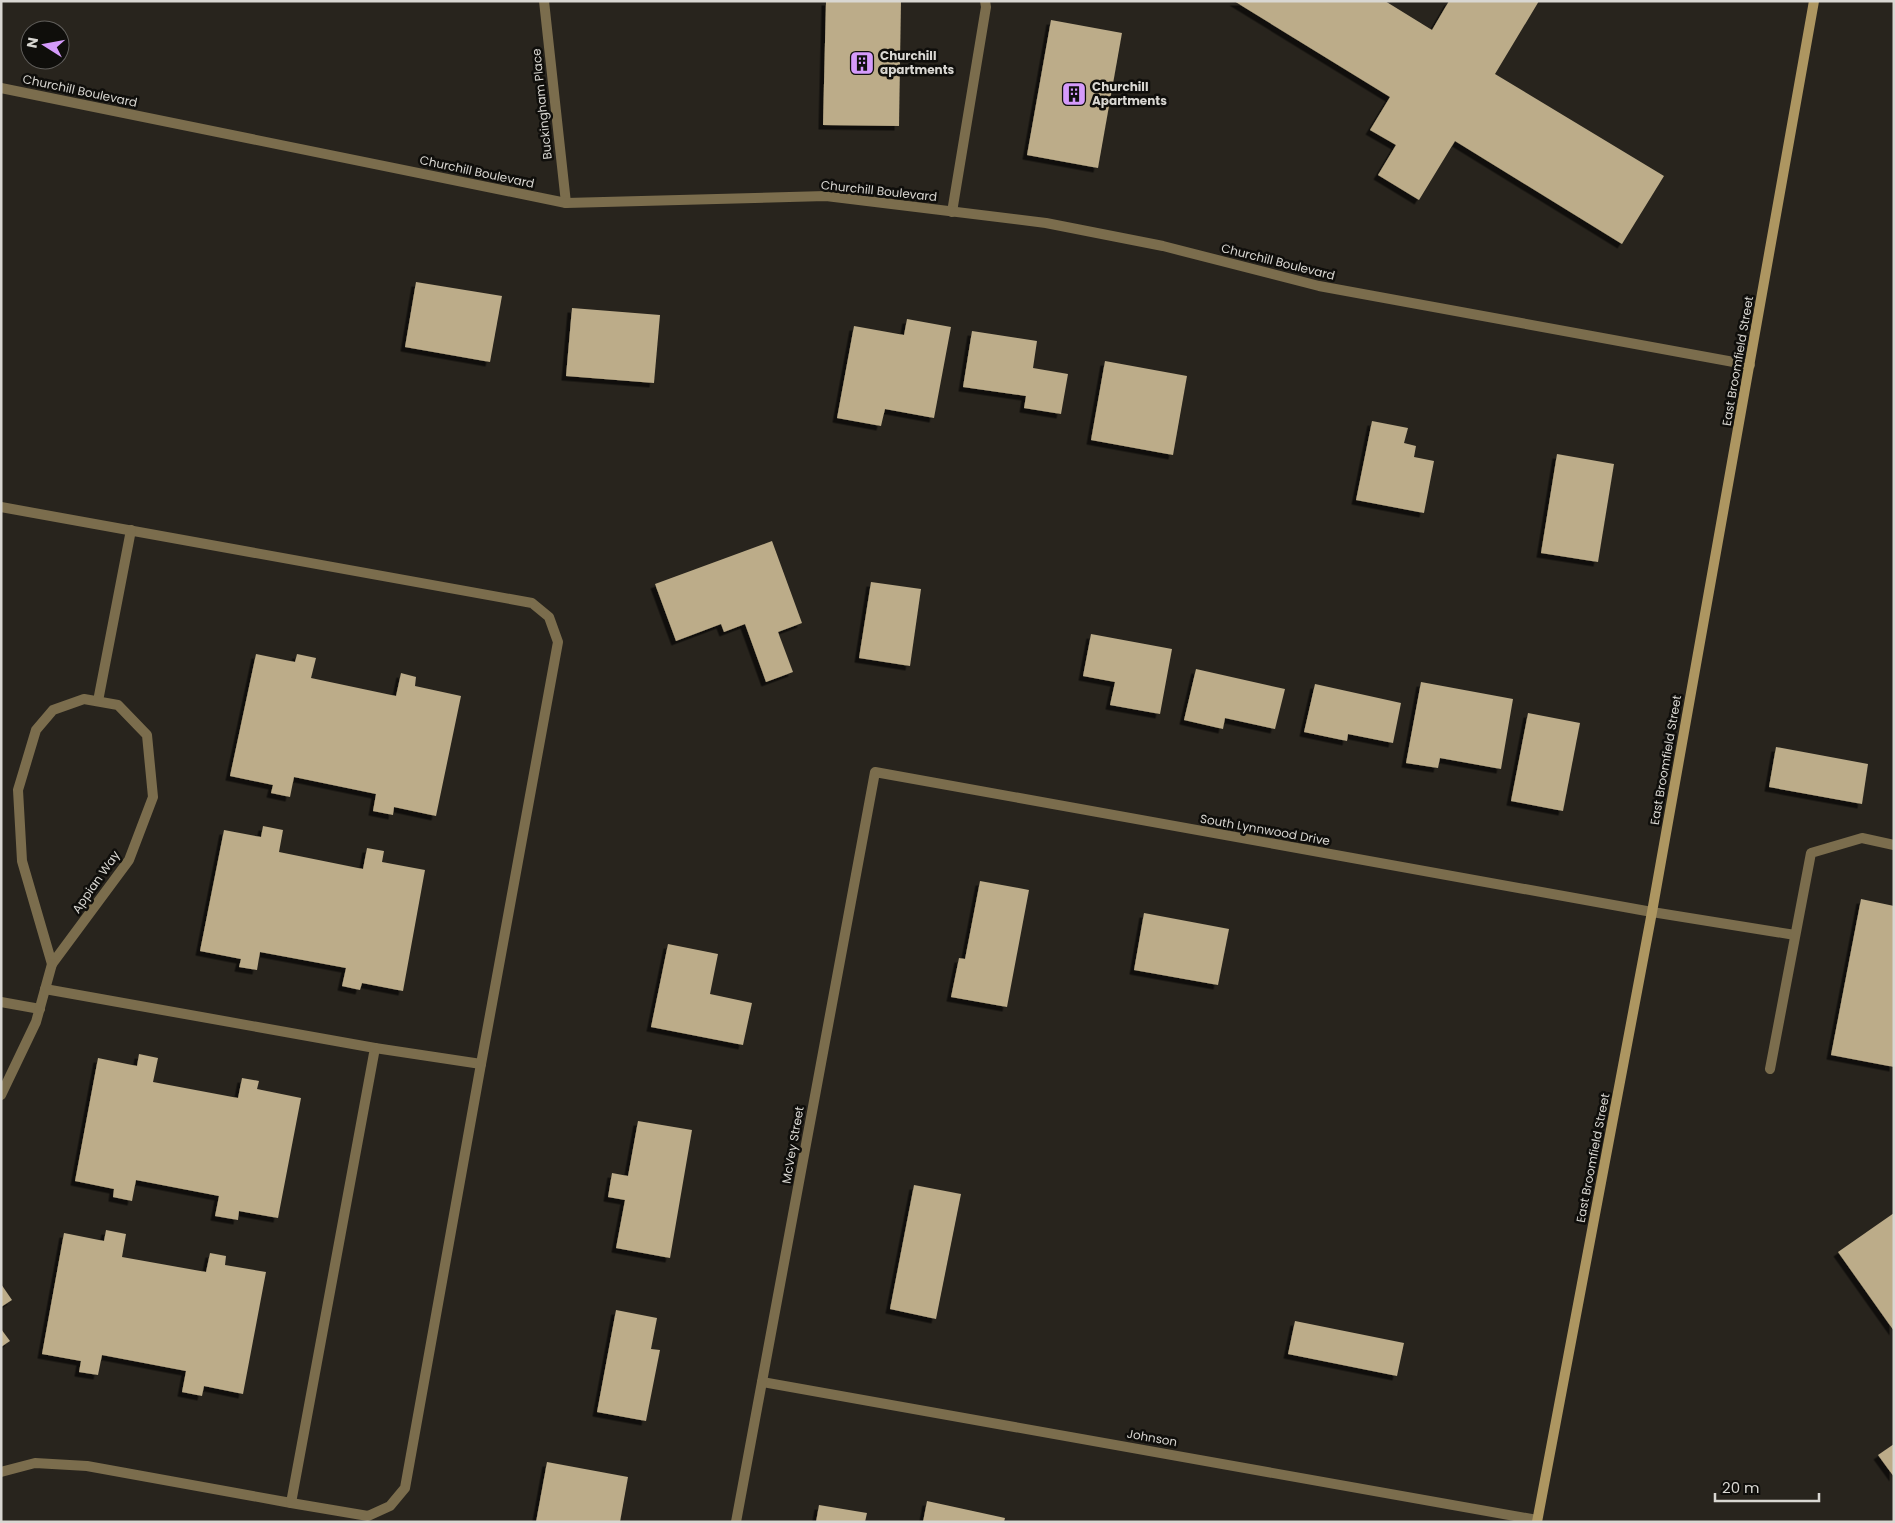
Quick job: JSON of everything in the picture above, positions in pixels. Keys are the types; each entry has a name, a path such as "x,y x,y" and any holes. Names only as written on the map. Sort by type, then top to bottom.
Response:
{"main road":[{"name":"East Broomfield Street","path":"1537,1521 1652,912 1814,1"}],"street":[{"name":"Buckingham Place","path":"544,1 566,203"},
{"path":"952,212 986,7 985,1"},
{"name":"Churchill Boulevard","path":"1,88 566,203 826,196 1046,223 1163,246 1319,286 1750,365"},
{"path":"1,507 532,603 549,617 558,642 404,1488 390,1506 368,1516 86,1466 35,1462 1,1472"},
{"path":"98,701 131,530"},
{"name":"Appian Way","path":"1,1095 36,1022 52,964 129,860 153,798 147,735 118,705 84,699 53,710 36,730 18,790 22,860 52,964"},
{"name":"South Lynnwood Drive","path":"875,772 1652,912 1795,935"},
{"name":"McVey Street","path":"736,1522 875,772"},
{"path":"1770,1069 1811,853 1862,838 1894,845"},
{"path":"45,989 375,1048 480,1064"},
{"path":"1,1002 40,1009"},
{"path":"291,1503 375,1048"},
{"name":"Johnson","path":"762,1382 1537,1521"}],"building":[{"name":"Churchill apartments","path":"826,1 901,1 899,126 823,125"},
{"path":"1234,1 1385,1 1432,30 1449,1 1539,1 1495,74 1664,176 1622,244 1455,141 1419,200 1378,175 1396,145 1370,130 1390,97"},
{"name":"Churchill Apartments","path":"1051,20 1122,33 1098,168 1027,155"},
{"path":"416,282 502,296 490,362 405,347"},
{"path":"572,308 660,315 654,383 566,376"},
{"path":"907,319 951,327 934,418 885,409 881,426 837,418 854,326 904,335"},
{"path":"972,331 1037,341 1033,368 1068,374 1061,414 1024,408 1026,396 963,387"},
{"path":"1105,361 1187,376 1173,455 1091,440"},
{"path":"1372,421 1408,428 1404,443 1416,446 1414,457 1434,461 1424,513 1356,500"},
{"path":"1557,454 1614,464 1598,562 1541,553"},
{"path":"772,541 802,623 778,632 793,672 766,682 745,624 724,632 721,624 676,641 655,584"},
{"path":"871,582 921,589 910,666 859,658"},
{"path":"1091,634 1172,649 1160,714 1110,705 1115,682 1083,676"},
{"path":"256,654 295,662 297,654 316,658 311,678 396,696 401,673 416,677 415,686 461,696 436,816 394,807 393,815 373,811 376,794 294,777 290,797 271,793 273,785 230,776"},
{"path":"1196,669 1285,689 1275,729 1225,718 1223,729 1184,720"},
{"path":"1421,682 1513,699 1501,769 1440,758 1438,768 1406,763"},
{"path":"1315,684 1401,703 1393,743 1348,734 1347,741 1304,732"},
{"path":"1528,713 1580,723 1563,811 1511,801"},
{"path":"1776,747 1868,764 1862,804 1769,787"},
{"path":"263,826 283,830 279,852 363,869 367,848 384,851 382,862 425,870 403,991 362,983 360,990 342,986 346,968 260,952 257,970 239,967 241,959 200,951 224,830 261,837"},
{"path":"980,881 1029,890 1007,1007 951,997 959,958 965,959"},
{"path":"1861,899 1894,906 1894,1067 1831,1055"},
{"path":"1144,913 1229,929 1218,985 1134,970"},
{"path":"668,944 718,954 710,994 752,1003 743,1045 651,1027"},
{"path":"139,1054 158,1058 153,1082 238,1098 242,1078 259,1081 257,1089 301,1098 278,1218 239,1211 238,1220 215,1216 219,1196 136,1180 132,1201 113,1197 114,1189 75,1181 98,1058 137,1066"},
{"path":"638,1121 692,1130 670,1258 616,1248 625,1200 608,1197 612,1173 628,1176"},
{"path":"914,1185 961,1194 936,1319 890,1309"},
{"path":"1894,1213 1894,1331 1838,1252"},
{"path":"106,1230 126,1234 122,1257 206,1272 210,1253 226,1256 225,1265 266,1272 243,1394 204,1386 202,1396 182,1392 186,1371 102,1355 98,1375 79,1372 81,1361 42,1354 64,1233 104,1241"},
{"path":"1,1284 12,1300 1,1307"},
{"path":"616,1310 657,1318 651,1349 660,1350 646,1421 597,1412"},
{"path":"1295,1321 1404,1343 1397,1376 1288,1354"},
{"path":"1,1329 10,1341 1,1347"},
{"path":"1894,1444 1894,1477 1878,1455"},
{"path":"547,1462 628,1477 620,1522 536,1522"},
{"path":"927,1501 1005,1518 1004,1522 923,1522"},
{"path":"819,1505 867,1513 865,1522 816,1522"}],"place":[{"name":"Churchill apartments","path":"862,63"},
{"name":"Churchill Apartments","path":"1074,94"}]}
